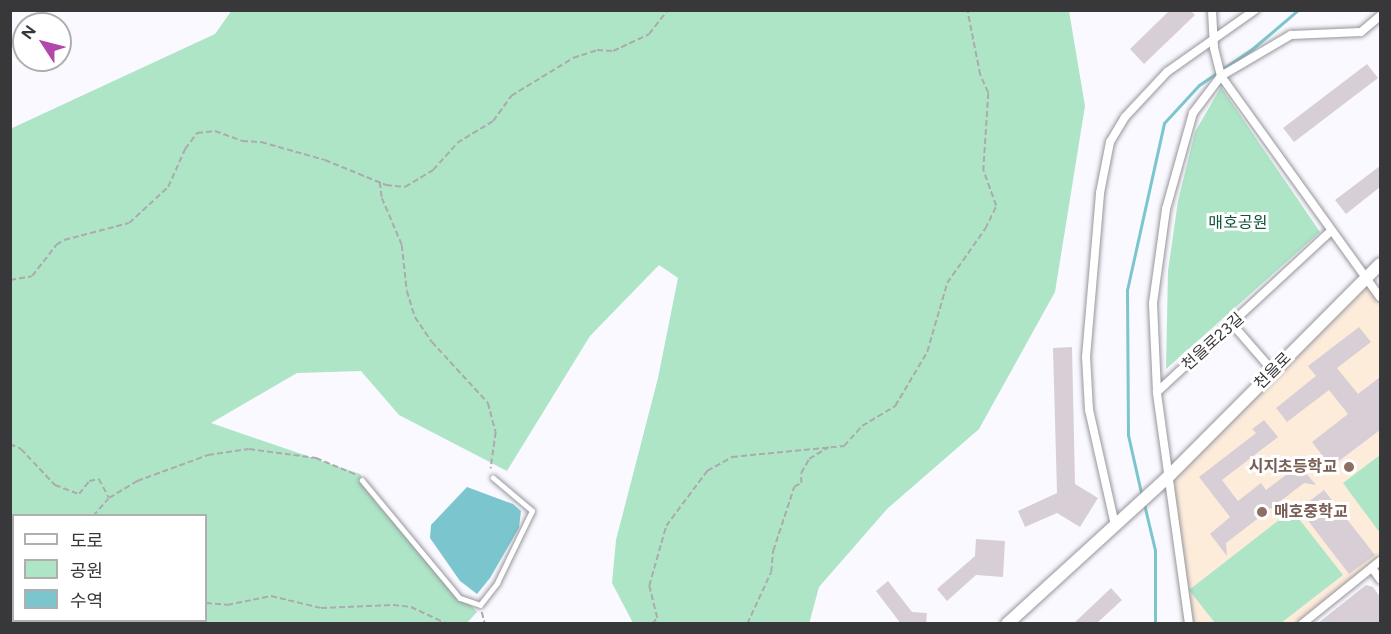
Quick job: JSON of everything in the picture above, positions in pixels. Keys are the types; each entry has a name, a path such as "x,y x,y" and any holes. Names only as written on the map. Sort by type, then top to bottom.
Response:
{"street":[{"path":"1212,10 1212,37 1221,76 1380,297"},
{"path":"1007,624 1119,522 1089,410 1086,334 1100,193 1110,142 1125,117 1167,72 1212,37 1256,10"},
{"path":"1189,624 1167,478 1157,392 1153,303 1166,209 1193,113 1221,76 1291,35 1361,32 1380,16"},
{"name":"천을로23길","path":"1157,392 1233,325 1331,231"},
{"name":"천을로","path":"1119,522 1167,478 1380,264"},
{"path":"1233,325 1273,371"},
{"path":"1302,624 1380,561"},
{"path":"1372,568 1380,579"}],"lane":[{"path":"362,480 460,598 480,605 496,583 532,511 493,478"}],"path":[{"path":"10,280 32,276 56,245 64,240 129,223 168,187 185,149 201,132 215,131 242,141 261,142 397,187 419,179 433,170 457,143 493,121 511,96 573,58 597,50 613,51 649,34 668,10"},
{"path":"652,624 657,618 649,586 662,537 669,520 702,476 726,458 844,446 857,430 889,412 903,396 907,380 927,352 947,283 995,212 996,200 983,171 990,104 966,10"},
{"path":"380,181 382,198 402,245 406,291 416,317 432,342 488,403 496,432 493,478"},
{"path":"10,444 21,449 55,485 79,494 89,482 99,479 109,498"},
{"path":"749,623 771,572 773,551 794,487 801,483 801,473 809,459 830,446"},
{"path":"95,514 109,498 137,481 208,455 249,449 316,458 362,480"},
{"path":"207,603 227,605 271,596 321,608 393,605 411,607 447,624"},
{"path":"480,605 485,624"}],"shaded area":[{"name":"매호중학교","path":"1366,278 1380,297 1380,561 1302,623 1183,623 1167,478"}],"green space":[{"path":"232,10 1069,11 1085,106 1055,292 979,429 887,509 819,587 809,624 633,623 612,583 616,540 658,378 678,278 659,265 590,336 507,471 399,415 361,371 297,373 211,423 360,474 377,504 477,612 467,623 11,623 10,129 215,34"},
{"name":"매호공원","path":"1221,87 1320,232 1166,369 1168,271 1178,201 1195,132"},
{"path":"1380,455 1380,533 1343,483"},
{"path":"1292,510 1343,575 1281,623 1215,623 1189,590"}],"water":[{"path":"467,487 513,504 521,511 519,528 490,578 477,594 460,581 430,538 431,525"}],"building":[{"path":"1170,10 1190,10 1195,15 1144,64 1130,49"},
{"path":"1367,64 1378,78 1294,142 1283,128"},
{"path":"1380,166 1380,187 1346,214 1335,200"},
{"path":"1359,327 1371,342 1337,368 1358,394 1380,377 1380,430 1331,467 1312,442 1348,414 1329,390 1287,422 1276,408 1316,376 1308,366"},
{"path":"1072,347 1075,484 1098,498 1080,527 1057,513 1025,527 1018,511 1057,493 1053,348"},
{"path":"1264,420 1278,437 1222,480 1238,501 1261,483 1266,490 1299,465 1316,485 1304,483 1226,543 1227,556 1210,534 1230,517 1199,477 1256,433 1252,429"},
{"path":"1324,490 1375,555 1349,574 1299,509"},
{"path":"976,539 1005,541 1003,577 976,575 947,601 937,589 975,556"},
{"path":"888,581 912,612 927,613 926,624 901,624 876,591"},
{"path":"1366,585 1373,587 1380,597 1380,624 1317,624"},
{"path":"1111,588 1122,600 1096,624 1073,624"}],"waterway":[{"path":"1142,497 1128,435 1127,290 1164,123 1199,85 1252,49 1298,10"},
{"path":"1144,504 1155,550 1155,624"}],"place":[{"name":"시지초등학교","path":"1349,467"},
{"name":"매호중학교","path":"1262,512"}]}
